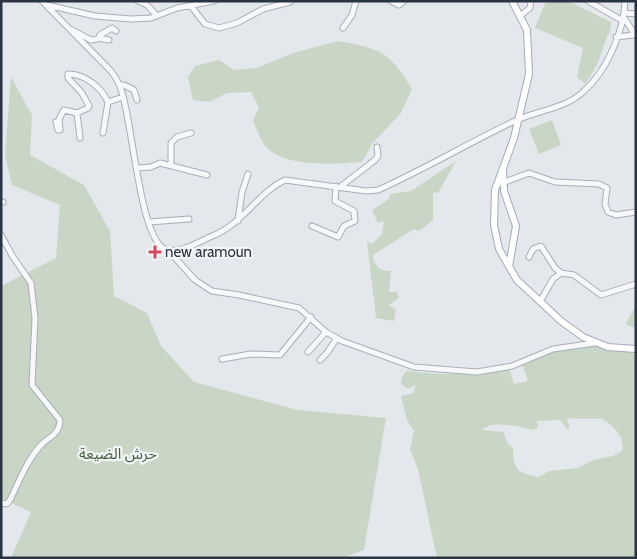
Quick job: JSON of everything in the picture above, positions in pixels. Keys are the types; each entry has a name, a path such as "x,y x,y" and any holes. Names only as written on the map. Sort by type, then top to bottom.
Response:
{"main road":[{"path":"512,1 521,15 527,30 529,74 519,119 500,183 495,190 494,216 497,240 517,280 541,300 561,321 595,343 608,347 636,349"},
{"path":"500,183 516,226 509,266"},
{"path":"495,190 504,191"}],"street":[{"path":"138,1 148,5 157,16"},
{"path":"177,1 177,8"},
{"path":"44,3 101,17 131,19 157,16 177,8 214,1"},
{"path":"343,28 352,15 356,1"},
{"path":"390,1 399,5 404,1"},
{"path":"521,15 530,8 531,1"},
{"path":"588,1 624,17 636,14"},
{"path":"169,250 183,248 209,238 238,221 274,186 285,180 366,191 378,190 519,119 569,102 585,91 599,75 624,17 625,1"},
{"path":"191,6 205,24 219,28 237,23 263,8 290,2"},
{"path":"44,3 111,71 120,85 136,168 149,222 158,244 169,250 195,280 212,291 282,303 298,308 311,317 326,332 337,338 414,367 469,372 512,366 542,352 595,343"},
{"path":"616,37 634,36 624,17"},
{"path":"67,28 91,40 99,38 112,28 116,31"},
{"path":"99,38 109,40"},
{"path":"56,122 58,130 60,130 59,119 64,110 77,114 89,106 82,93 68,78 68,74 96,84 103,91 108,102 103,133"},
{"path":"120,85 134,90 137,100"},
{"path":"108,102 123,97"},
{"path":"77,114 80,138"},
{"path":"171,165 171,143 177,137 191,133"},
{"path":"312,226 338,237 344,226 355,221 354,211 335,201 338,186 375,160 378,156 377,147"},
{"path":"136,168 151,167 160,163 206,175"},
{"path":"500,183 529,173 555,182 599,184 607,188 605,204 608,212 616,215 636,212"},
{"path":"238,221 242,192 248,174"},
{"path":"149,222 189,219"},
{"path":"1,235 13,257 31,282 35,318 32,385 60,420 56,435 42,445 29,462 10,500 7,504 1,503"},
{"path":"529,257 533,249 541,246 555,268 561,273 574,275 601,295 636,284"},
{"path":"541,300 548,285 561,273"},
{"path":"222,358 251,354 280,355 311,317"},
{"path":"308,352 326,332"},
{"path":"320,360 337,338"}],"green space":[{"path":"546,1 568,1 611,22 610,31 599,60 585,84 577,77 583,48 535,28"},
{"path":"338,41 374,50 390,59 412,89 401,113 372,144 362,162 311,163 285,158 274,153 263,143 253,121 259,107 251,92 227,93 209,102 193,100 188,77 195,66 219,60 234,70 257,68 293,53"},
{"name":"حرش الضيعة","path":"11,77 32,115 30,155 84,185 110,231 114,296 147,313 161,346 194,382 297,410 386,418 364,550 341,558 11,558 31,512 1,498 1,286 56,258 60,205 12,185 5,155"},
{"path":"552,120 561,145 539,154 529,129"},
{"path":"456,161 438,193 433,192 433,220 419,231 414,229 373,255 374,262 378,267 391,271 389,292 397,292 399,298 389,305 396,310 394,321 376,318 367,242 372,244 382,234 384,221 378,223 372,210 389,199 390,194 411,191"},
{"path":"636,305 636,329 626,324"},
{"path":"592,345 607,348 636,349 636,558 437,558 418,469 410,449 414,431 407,420 401,396 413,393 416,385 408,389 401,384 402,377 406,371 458,374 509,368 514,384 528,381 522,363 553,350","holes":["569,418 602,419 606,421 618,432 623,446 622,451 613,456 593,460 578,468 549,471 538,477 525,474 518,469 514,462 513,448 508,444 503,432 482,430 492,425 514,426 533,430 538,427 537,421 560,420 567,429 570,427 567,421"]}],"place":[{"name":"new aramoun","path":"155,252"}]}
